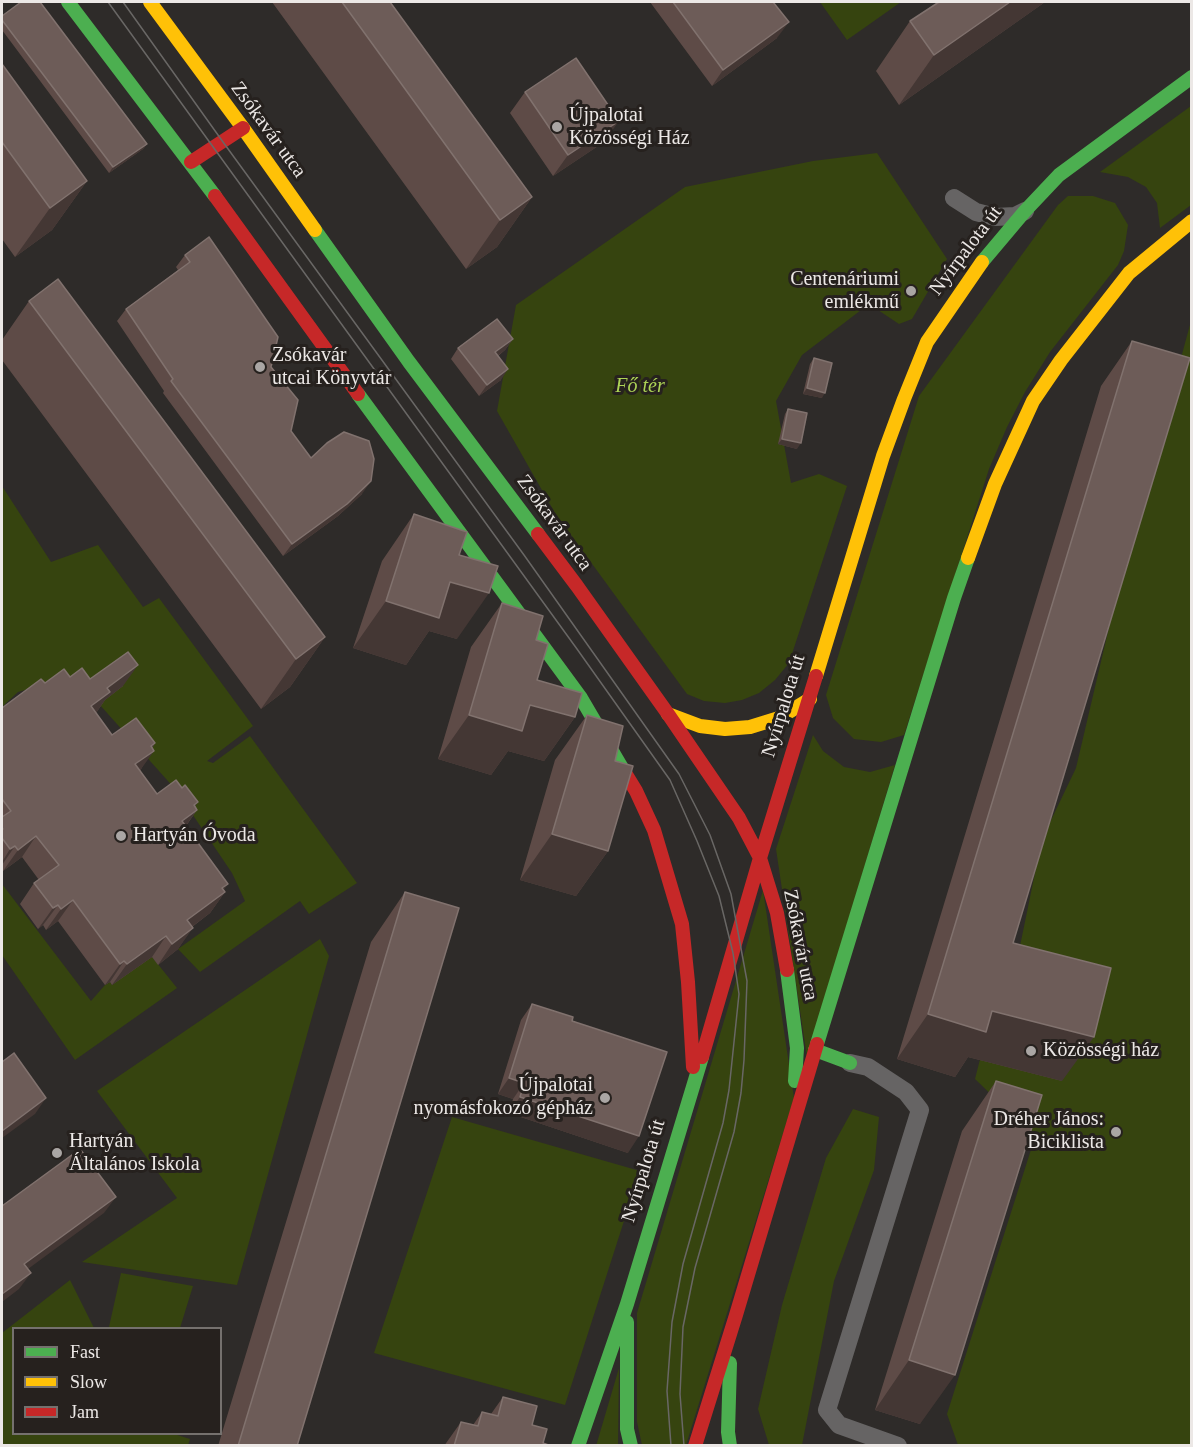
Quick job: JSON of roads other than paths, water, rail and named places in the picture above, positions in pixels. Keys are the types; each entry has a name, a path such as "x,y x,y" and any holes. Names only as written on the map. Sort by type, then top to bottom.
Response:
{"main road":[{"path":"68,2 191,162 432,496 582,698 636,791 654,830 682,924 694,1086"},
{"name":"Zsókavár utca","path":"150,2 243,128 409,362 534,527 668,714 739,818 760,858 777,913 790,987 797,1048 793,1121"},
{"name":"Nyírpalota út","path":"578,1446 627,1304 883,456 927,342 977,269 1025,211 1059,175 1191,77"},
{"path":"191,162 243,128"},
{"path":"694,1446 954,598 995,484 1033,401 1061,360 1128,273 1191,221"},
{"path":"668,714 700,726 724,729 750,727 779,718 810,699"},
{"path":"815,1050 850,1063"},
{"path":"627,1304 627,1429 631,1446"},
{"path":"730,1446 728,1432 729,1374 736,1315"}],"street":[{"path":"954,198 976,212 995,217 1015,216 1025,211"},
{"path":"850,1063 868,1067 906,1092 920,1110 827,1410 839,1425 898,1446"}],"tram line":[{"path":"108,2 670,780 719,896 733,953 739,994 729,1090 723,1123 683,1264 672,1322 667,1391 671,1446"},
{"path":"123,2 524,555 679,774 710,835 731,894 747,981 744,1060 734,1132 695,1268 683,1327 680,1394 684,1446"}],"place":[{"name":"Újpalotai Közösségi Ház","path":"557,127"},
{"name":"Centenáriumi emlékmű","path":"911,291"},
{"name":"Zsókavár utcai Könyvtár","path":"260,367"},
{"name":"Hartyán Óvoda","path":"121,836"},
{"name":"Közösségi ház","path":"1031,1051"},
{"name":"Újpalotai nyomásfokozó gépház","path":"605,1098"},
{"name":"Dréher János: Biciklista","path":"1116,1132"},
{"name":"Hartyán Általános Iskola","path":"57,1153"}],"park label":[{"name":"Fő tér","path":"640,387"}]}
